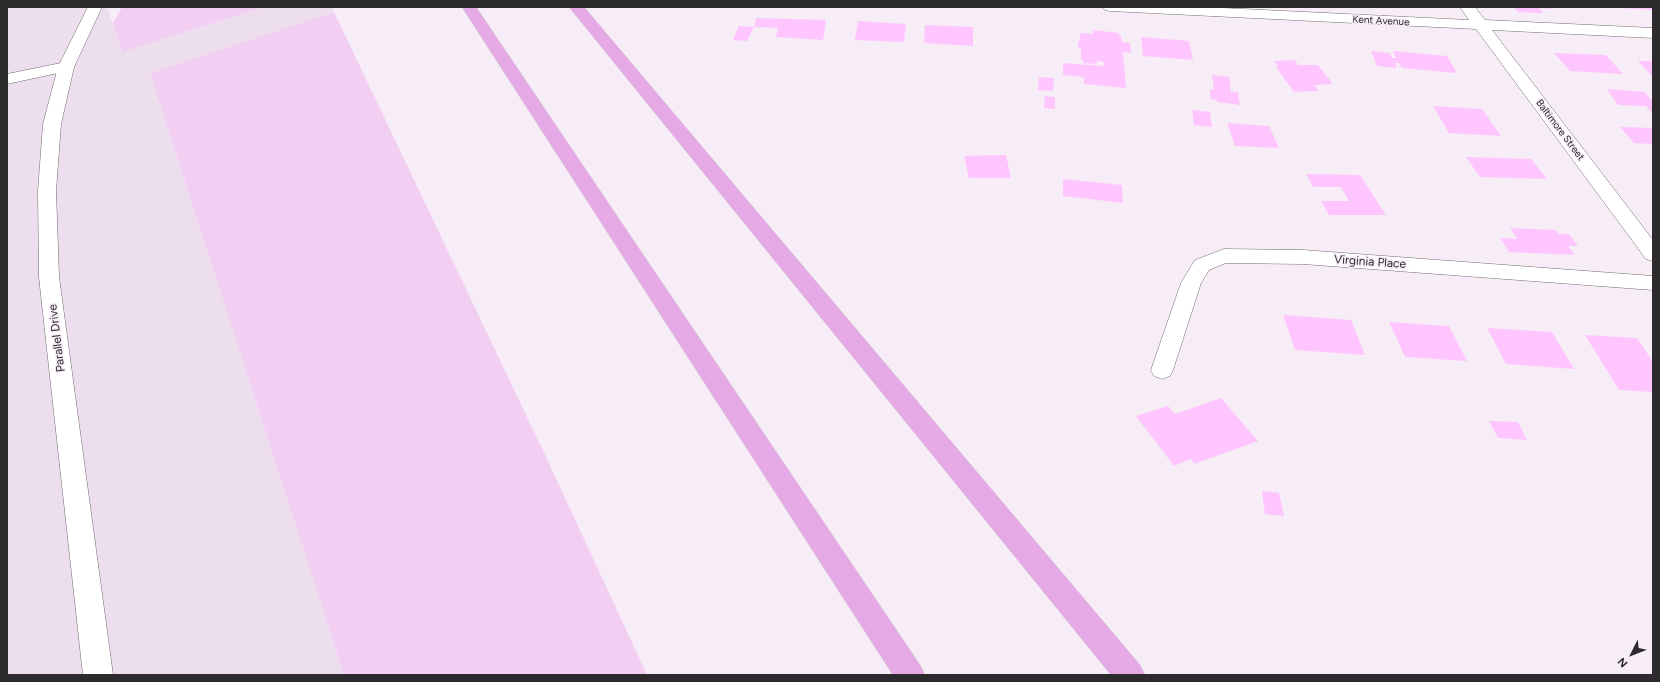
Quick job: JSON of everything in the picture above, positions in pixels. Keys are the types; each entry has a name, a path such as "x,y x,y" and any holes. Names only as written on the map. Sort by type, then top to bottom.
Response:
{"highway":[{"path":"469,7 910,675"},
{"path":"576,7 1130,675"}],"street":[{"name":"Parallel Drive","path":"95,7 66,67 52,124 47,191 50,277 98,675"},
{"name":"Kent Avenue","path":"1110,7 1653,33"},
{"name":"Baltimore Street","path":"1467,7 1653,254"},
{"path":"7,79 66,67"},
{"name":"Virginia Place","path":"1162,370 1191,283 1202,265 1224,256 1303,256 1653,283"}],"shaded area":[{"path":"7,7 107,7 123,52 263,7 332,7 334,12 150,73 344,675 7,675"},
{"path":"122,7 263,7 123,52 113,23"},
{"path":"334,12 547,459 647,675 344,675 150,73"}],"building":[{"path":"1514,7 1551,7 1553,9 1539,8 1543,13 1518,12"},
{"path":"1653,7 1653,10 1620,8"},
{"path":"756,18 826,20 823,40 776,37 778,28 754,27"},
{"path":"858,21 906,24 904,42 855,40"},
{"path":"925,25 973,27 973,46 924,43"},
{"path":"739,26 754,27 747,41 733,40"},
{"path":"1093,30 1119,33 1122,42 1130,43 1131,53 1123,52 1126,88 1084,84 1084,77 1063,75 1063,63 1104,66 1104,62 1097,61 1097,64 1083,63 1083,60 1081,60 1081,48 1078,48 1080,33 1093,34"},
{"path":"1141,37 1189,41 1193,60 1143,56"},
{"path":"1371,51 1390,53 1392,58 1396,58 1393,51 1447,56 1457,73 1402,68 1399,63 1395,63 1397,68 1377,66"},
{"path":"1554,53 1606,55 1623,74 1570,71"},
{"path":"1295,60 1298,65 1318,65 1333,84 1314,85 1319,91 1294,92 1275,66 1278,66 1274,61"},
{"path":"1638,61 1653,61 1653,77"},
{"path":"1212,75 1229,77 1231,92 1238,92 1240,105 1217,102 1217,100 1211,99 1210,89 1214,90"},
{"path":"1039,77 1054,78 1053,91 1038,90"},
{"path":"1607,89 1645,92 1653,102 1653,113 1646,106 1618,105"},
{"path":"1045,96 1055,97 1055,109 1044,108"},
{"path":"1433,106 1482,109 1501,136 1449,133"},
{"path":"1192,110 1210,112 1212,127 1194,125"},
{"path":"1227,123 1269,126 1279,148 1235,146"},
{"path":"1620,127 1653,128 1653,144 1634,143"},
{"path":"1006,155 1011,178 969,178 964,156"},
{"path":"1466,157 1531,159 1547,179 1480,177"},
{"path":"1306,174 1360,175 1386,215 1329,215 1321,201 1349,201 1341,187 1313,187"},
{"path":"1063,179 1122,185 1123,203 1063,196"},
{"path":"1510,228 1556,230 1559,234 1569,234 1578,246 1568,246 1575,255 1509,252 1500,238 1517,239"},
{"path":"1283,315 1351,320 1365,355 1295,350"},
{"path":"1389,322 1449,326 1467,361 1405,357"},
{"path":"1487,328 1552,332 1574,369 1506,364"},
{"path":"1585,335 1637,338 1653,362 1653,392 1619,390"},
{"path":"1221,398 1258,441 1194,464 1191,459 1174,466 1136,416 1168,406 1175,414"},
{"path":"1489,421 1518,422 1527,440 1498,438"},
{"path":"1262,491 1279,493 1284,516 1265,514"}]}
